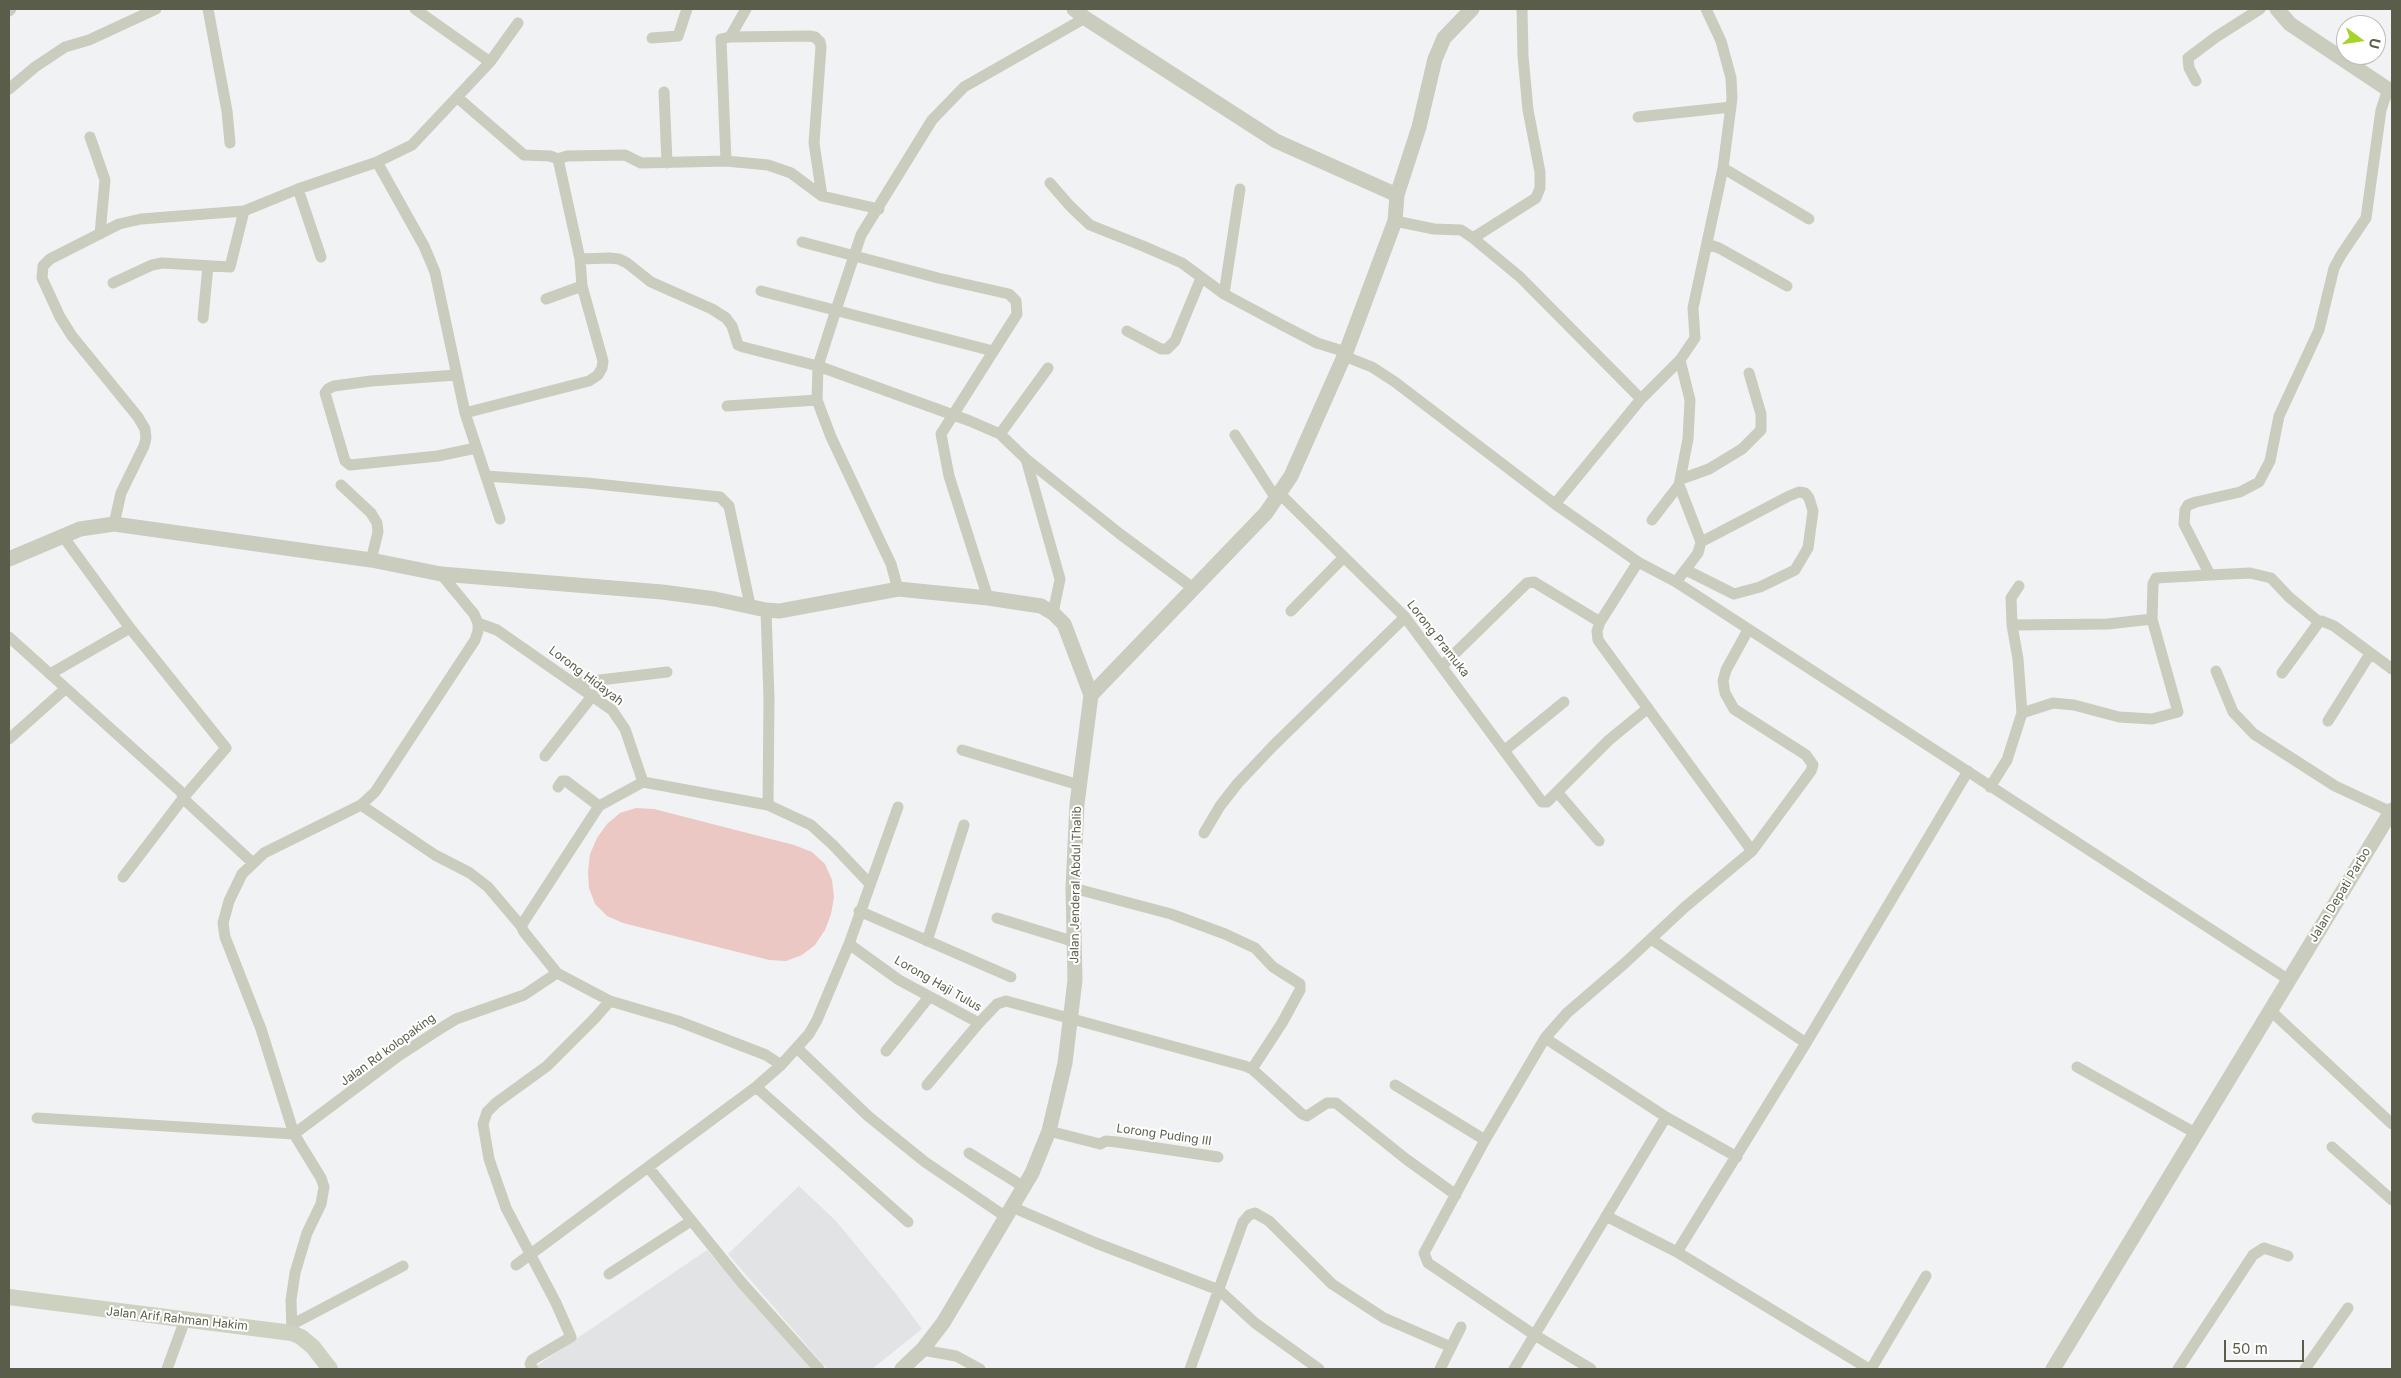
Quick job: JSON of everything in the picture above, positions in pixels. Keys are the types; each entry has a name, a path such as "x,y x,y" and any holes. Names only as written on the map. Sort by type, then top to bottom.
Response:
{"main road":[{"name":"Jalan Arif Rahman Hakim","path":"9,1297 153,1320 182,1328 282,1340 309,1350 330,1369"},
{"name":"Jalan Arif Rahman Hakim","path":"9,1306 153,1320 292,1329 302,1337 319,1369"}],"street":[{"path":"9,89 35,67 65,47 89,40 156,9"},
{"path":"208,9 227,111 230,143"},
{"path":"415,9 490,62"},
{"path":"652,38 678,36 687,9"},
{"path":"730,37 746,9"},
{"path":"9,558 87,527 114,524 371,560 441,574 662,592 750,605 766,610 779,611 898,589 988,598 1041,606 1053,612 1064,624 1091,695 1279,497 1291,476 1345,354 1395,221 1397,195 1419,127 1435,59 1444,38 1472,9"},
{"path":"1473,238 1536,198 1540,188 1540,172 1528,110 1523,56 1522,9"},
{"path":"1555,504 1641,399 1680,360 1695,338 1693,308 1723,168 1731,107 1731,78 1728,64 1721,42 1706,9"},
{"path":"2196,81 2189,68 2188,58 2216,37 2260,9"},
{"path":"2210,575 2184,524 2185,510 2188,505 2240,492 2259,482 2270,461 2279,416 2318,330 2334,268 2340,255 2366,218 2381,110 2390,90 2290,24 2277,9"},
{"path":"898,589 891,564 831,437 817,400 818,366 861,235 879,209 932,120 964,87 1079,13 1276,141 1397,195"},
{"path":"114,524 121,494 144,446 146,438 145,429 138,417 72,336 60,317 42,278 43,266 50,259 119,224 141,219 244,211 298,189 377,162 412,144 458,98 490,62 518,24"},
{"path":"726,161 721,39 730,37 809,36 820,42 814,143 822,196"},
{"path":"664,92 667,162"},
{"path":"458,98 524,155 550,156 558,159 567,156 625,155 640,163 726,161 768,165 790,173 822,196 879,209"},
{"path":"1638,117 1731,107"},
{"path":"90,137 105,180 100,234"},
{"path":"465,413 589,380 598,375 602,368 603,361 582,286 580,259 558,159"},
{"path":"377,162 424,246 435,272 465,413 500,519"},
{"path":"1723,168 1809,220"},
{"path":"1050,183 1090,225 1174,260 1224,294 1317,344 1345,354 1372,367 1395,382 1555,504 1638,562 1676,582 2289,980"},
{"path":"298,189 321,258"},
{"path":"1224,294 1240,190"},
{"path":"113,283 152,264 162,263 228,268 232,265 244,211"},
{"path":"1395,221 1434,229 1460,230 1473,238 1520,277 1641,399"},
{"path":"802,242 1012,296 1017,305 1017,314 941,434 949,476 988,598"},
{"path":"1707,244 1719,248 1787,286"},
{"path":"580,259 619,259 651,282 712,309 726,318 732,326 738,344 743,348 818,366 1000,434 1026,459 1120,534 1193,588"},
{"path":"203,318 208,266"},
{"path":"1127,330 1161,349 1168,349 1175,340 1202,278"},
{"path":"546,299 582,286"},
{"path":"762,291 993,351"},
{"path":"1652,520 1680,482 1688,440 1690,400 1680,360"},
{"path":"1000,434 1048,368"},
{"path":"1680,482 1709,469 1742,449 1761,430 1761,414 1749,373"},
{"path":"456,375 362,382 334,386 328,388 325,393 345,460 350,465 421,459 476,448"},
{"path":"727,406 817,400"},
{"name":"Lorong Pramuka","path":"1235,435 1279,497 1405,617 1542,802 1547,802 1558,793"},
{"path":"1026,459 1060,579 1053,612"},
{"path":"486,476 587,483 720,497 729,506 750,605"},
{"path":"1676,582 1698,553 1701,542 1680,482"},
{"path":"341,484 371,513 377,523 378,532 371,560"},
{"path":"1686,570 1734,594 1760,587 1795,570 1808,548 1813,511 1809,498 1805,493 1799,492 1789,496 1701,542"},
{"path":"62,536 130,628 226,748 184,796 123,877"},
{"path":"1291,611 1344,557"},
{"path":"1638,562 1600,622 1597,631 1602,648 1752,851"},
{"path":"2022,713 2053,703 2074,705 2119,717 2152,719 2178,712 2152,619 2153,584 2156,578 2250,573 2271,578 2289,597 2319,622 2327,622 2334,626 2392,669"},
{"path":"403,1266 292,1329 291,1300 295,1273 307,1233 321,1204 324,1187 321,1178 294,1134 261,1028 225,937 223,923 229,901 242,874 264,853 361,805 375,792 475,640 478,632 478,622 474,614 441,574"},
{"path":"1442,666 1527,583 1534,582 1600,622"},
{"path":"1990,786 2007,760 2022,713 2018,659 2010,605 2014,592 2019,586"},
{"path":"766,610 769,700 768,805"},
{"path":"1204,833 1220,806 1238,783 1273,746 1405,617"},
{"path":"2012,626 2108,624 2152,619"},
{"name":"Lorong Hidayah","path":"478,622 498,630 593,695 620,718 644,782"},
{"path":"2282,673 2319,622"},
{"path":"50,674 130,628"},
{"path":"1591,1369 1533,1334 1424,1259 1426,1246 1545,1038 1567,1013 1685,907 1752,851 1811,771 1813,765 1806,755 1734,709 1724,693 1723,681 1726,670 1748,630"},
{"path":"9,637 184,796 253,863"},
{"path":"2328,721 2370,654"},
{"path":"2216,671 2233,712 2254,734 2334,786 2390,817"},
{"path":"575,683 667,672"},
{"path":"9,739 65,689"},
{"path":"545,756 593,695"},
{"name":"Jalan Jenderal Abdul Thalib","path":"902,1369 922,1350 943,1323 1032,1173 1049,1131 1065,1063 1075,980 1073,888 1079,784 1091,695"},
{"path":"1505,750 1564,702"},
{"path":"1600,841 1558,793 1609,740 1648,708"},
{"path":"962,750 1079,784"},
{"path":"1677,1252 1806,1043 1968,771"},
{"path":"558,787 562,781 566,781 599,806"},
{"path":"521,926 599,806 644,782 768,805 811,825 869,883"},
{"path":"361,805 435,855 470,873 499,897 558,973 610,1001 678,1021 766,1055 781,1066"},
{"path":"516,1265 756,1087 781,1066 798,1048 817,1020 849,944 869,883 898,807"},
{"name":"Jalan Depati Parbo","path":"2053,1369 2390,817"},
{"path":"928,940 964,825"},
{"path":"1073,888 1172,914 1225,934 1255,948 1273,967 1300,984 1300,990 1282,1022 1252,1069"},
{"path":"859,911 1010,977"},
{"path":"997,918 1075,942"},
{"path":"1651,939 1806,1043"},
{"name":"Lorong Haji Tulus","path":"849,944 899,980 979,1023 997,1004 1006,1001 1071,1020"},
{"name":"Jalan Rd kolopaking","path":"294,1134 397,1057 456,1019 524,995 558,973"},
{"path":"886,1051 929,997"},
{"path":"534,1369 530,1364 532,1360 571,1337 556,1302 506,1208 489,1159 483,1124 487,1112 496,1102 547,1066 594,1020 610,1001"},
{"path":"2271,1011 2392,1124"},
{"path":"1071,1020 1210,1058 1232,1062 1252,1069 1302,1114 1312,1114 1332,1102 1344,1108 1406,1159 1456,1195"},
{"path":"927,1085 979,1023"},
{"path":"1545,1038 1666,1117 1736,1157"},
{"path":"798,1048 868,1116 911,1151 1009,1212 1219,1290 1255,1324 1319,1369"},
{"path":"2077,1067 2197,1134"},
{"path":"1395,1085 1485,1140"},
{"path":"756,1087 908,1222"},
{"path":"1514,1369 1533,1334 1666,1117"},
{"path":"37,1118 294,1134"},
{"name":"Lorong Puding III","path":"1049,1131 1100,1144 1117,1142 1218,1157"},
{"path":"2332,1146 2392,1200"},
{"path":"969,1153 1024,1187"},
{"path":"648,1167 742,1283 819,1369"},
{"path":"1190,1369 1244,1222 1249,1215 1255,1213 1269,1221 1332,1284 1384,1318 1451,1347"},
{"path":"1606,1216 1677,1252 1870,1369 1926,1276"},
{"path":"609,1274 692,1221"},
{"path":"2178,1369 2253,1254 2264,1248 2288,1256"},
{"path":"2305,1369 2348,1308"},
{"path":"1440,1369 1461,1326"},
{"path":"167,1369 182,1328"},
{"path":"922,1350 956,1356 980,1369"}],"shaded area":[{"path":"636,808 654,809 794,845 812,852 825,864 832,880 834,897 831,914 825,930 815,945 802,955 786,961 769,960 623,923 607,916 595,904 589,888 590,854 597,838 607,824 620,813"},
{"path":"799,1186 836,1221 893,1290 922,1329 872,1369 827,1369 728,1254"},
{"path":"707,1250 815,1369 532,1369"}]}
